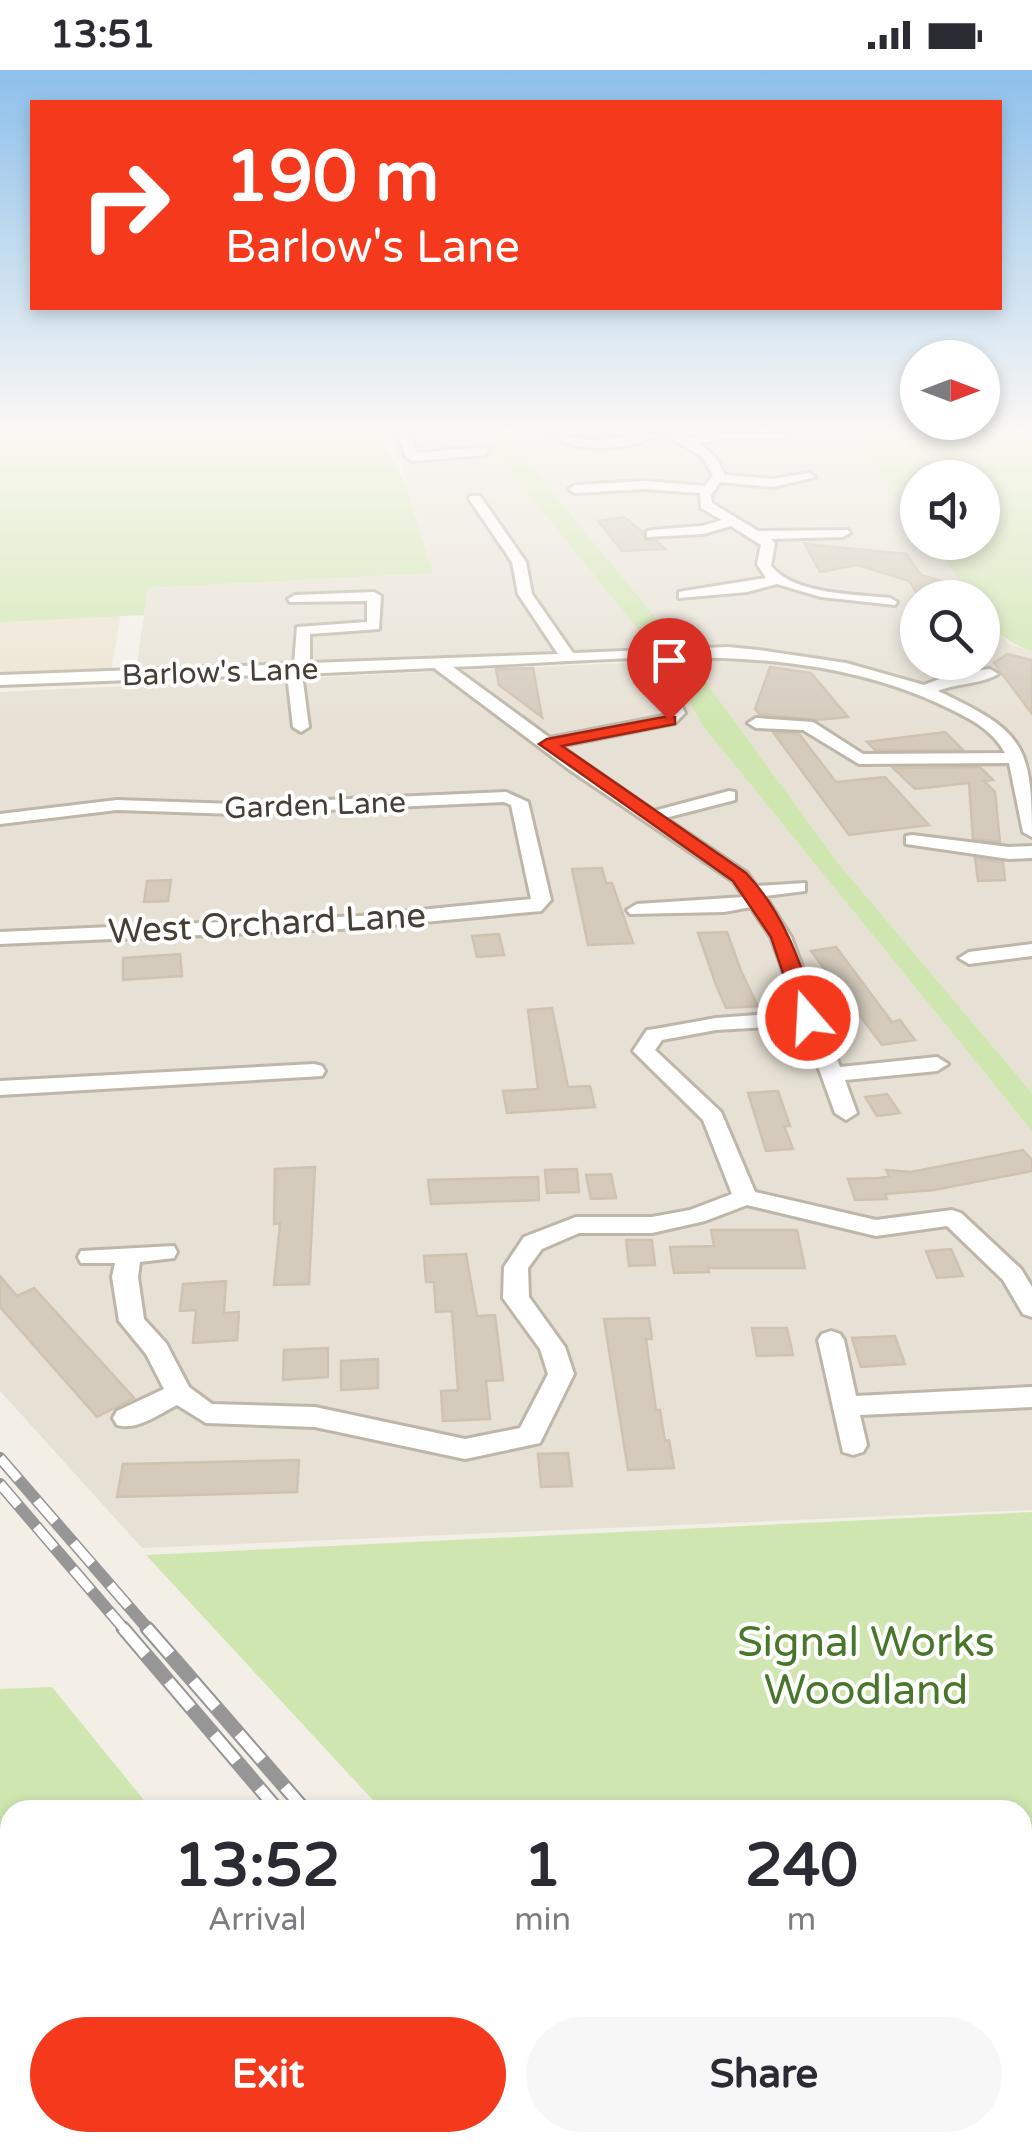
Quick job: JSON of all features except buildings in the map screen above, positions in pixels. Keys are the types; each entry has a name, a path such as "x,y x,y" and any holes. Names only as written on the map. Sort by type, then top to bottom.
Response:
{"street":[{"path":"497,531 519,562 525,594 563,645 567,658"},
{"path":"652,534 689,531"},
{"path":"750,531 768,543 763,564 779,579 800,588 890,602"},
{"path":"758,535 843,533"},
{"path":"684,595 748,588 779,579"},
{"path":"294,599 374,596 374,626 302,630 298,669 300,727"},
{"path":"792,658 799,637"},
{"name":"Barlow's Lane","path":"0,680 728,652 792,658 874,672 927,690 977,716 1006,740 1015,758 1032,832"},
{"path":"439,664 740,877 781,937 846,1113"},
{"path":"927,690 950,680"},
{"path":"547,744 669,720 677,713 665,687"},
{"path":"756,723 807,725 859,760 1015,758"},
{"path":"654,816 729,796"},
{"name":"Garden Lane","path":"0,819 116,805 235,810 506,797 519,802 541,900 534,907"},
{"path":"912,840 1009,853 1032,852"},
{"path":"637,910 724,906 798,887"},
{"name":"West Orchard Lane","path":"0,938 360,922 534,907"},
{"path":"969,958 1032,950"},
{"path":"745,1197 713,1116 644,1051 656,1035 716,1024 808,1018"},
{"path":"831,1075 937,1064"},
{"path":"0,1088 314,1071"},
{"path":"129,1255 126,1277 132,1321 157,1349 180,1393 206,1414 315,1417 464,1449 530,1436 561,1374 552,1347 516,1298 516,1267 533,1243 576,1225 652,1225 696,1216 745,1197 876,1228 952,1218 1012,1275 1032,1308"},
{"path":"90,1257 166,1252"},
{"path":"831,1340 853,1445"},
{"path":"127,1418 180,1393"},
{"path":"844,1406 1032,1397"}],"shaded area":[{"path":"421,531 558,531 656,652 136,670 148,588 433,573"},
{"path":"585,531 900,531 900,560 944,560 960,580 900,580 900,680 1000,680 1000,632 1009,644 1032,651 1032,1093 838,863 683,651"},
{"path":"121,612 112,668 0,673 0,616"},
{"path":"666,661 703,726 1032,1131 1032,1510 142,1548 0,1391 0,692"}],"green space":[{"path":"0,531 420,531 433,573 148,588 144,615 0,622"},
{"path":"558,531 585,531 683,651 656,652"},
{"path":"1000,531 1032,531 1032,651 1000,634 1000,580 960,580 944,560 1000,560"},
{"path":"689,659 838,863 1032,1093 1032,1131 703,726 666,661"},
{"name":"Signal Works Woodland","path":"1032,1512 1032,1800 373,1800 146,1555"},
{"path":"52,1687 144,1800 0,1800 0,1689"}],"railway":[{"path":"0,1458 149,1630"},
{"path":"0,1484 125,1630"},
{"path":"123,1628 269,1800"},
{"path":"147,1628 296,1800"}],"route":[{"path":"669,720 547,744 740,877 754,892 781,937 808,1018"}]}
